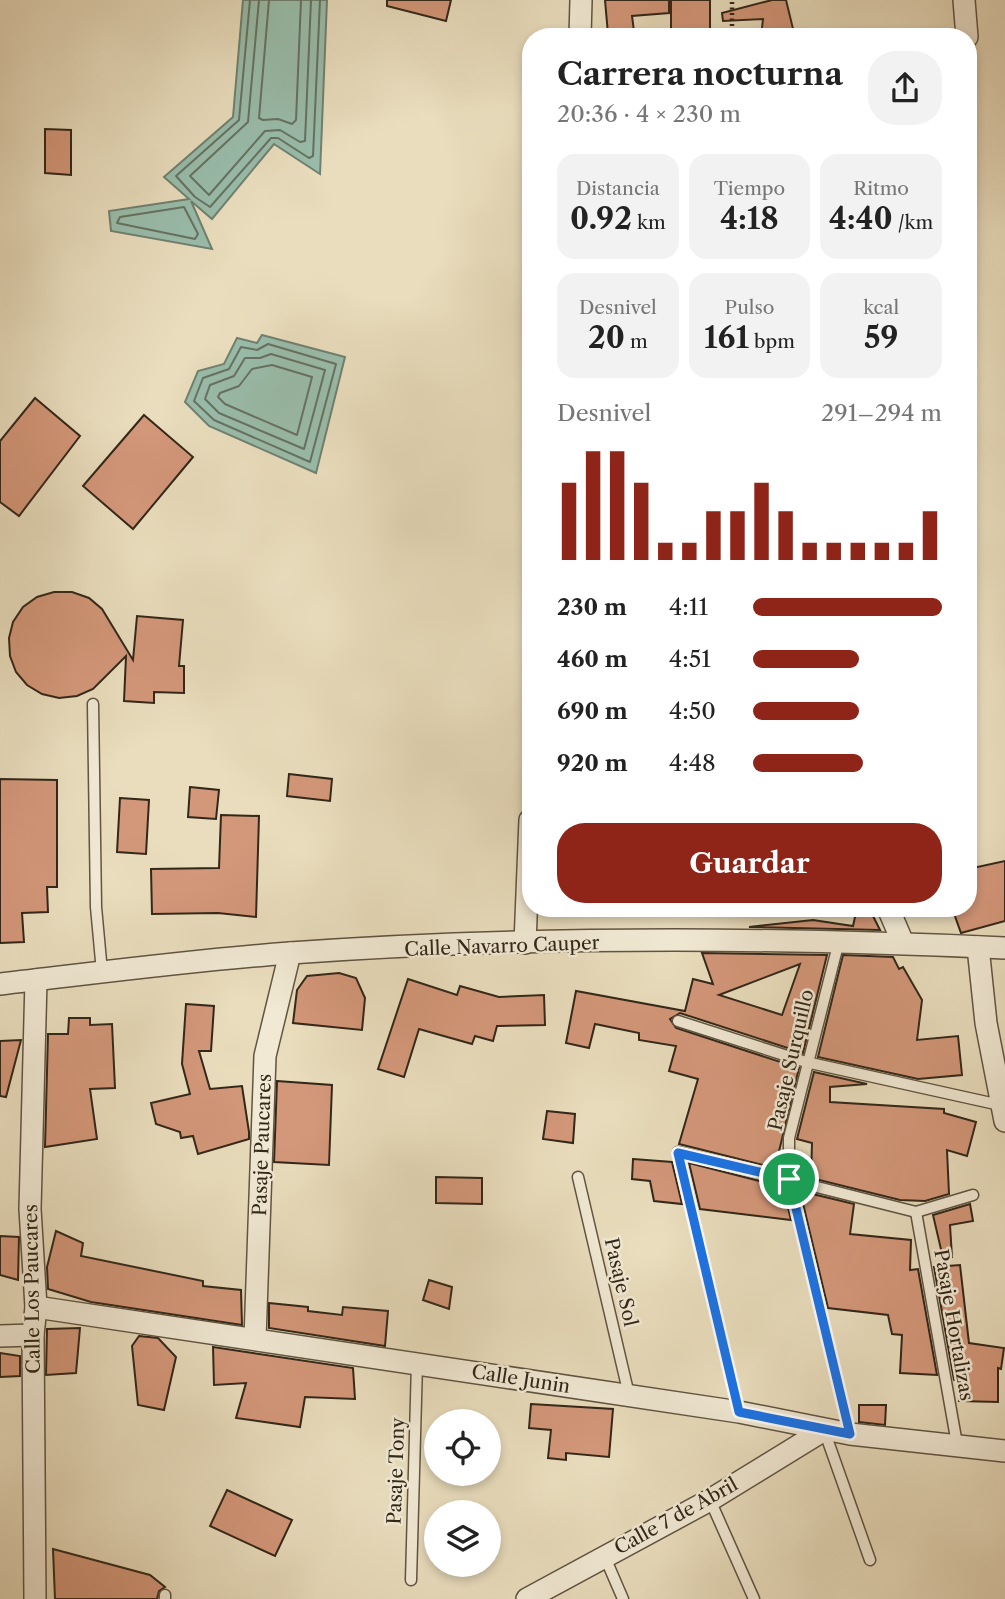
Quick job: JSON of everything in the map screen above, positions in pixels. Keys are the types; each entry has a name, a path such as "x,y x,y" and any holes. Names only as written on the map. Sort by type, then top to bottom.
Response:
{"street":[{"path":"580,28 581,0"},
{"path":"964,0 966,28"},
{"path":"525,943 526,917"},
{"path":"892,917 904,943"},
{"name":"Calle Navarro Cauper","path":"0,984 290,953 525,943 839,941 1005,948"},
{"path":"978,947 998,1110"},
{"name":"Pasaje Paucares","path":"254,1339 265,1056 290,953"},
{"name":"Calle Los Paucares","path":"35,1599 33,1335 36,1307 30,1209 36,980"},
{"name":"Calle Junin","path":"36,1307 739,1412 850,1434 1005,1451"},
{"path":"0,1336 33,1335"},
{"name":"Calle 7 de Abril","path":"527,1599 710,1500 824,1430"}],"lane":[{"path":"93,704 96,908 103,972"},
{"name":"Pasaje Surquillo","path":"839,941 806,1062 789,1138 789,1179 850,1434"},
{"path":"678,1021 806,1062 969,1099 998,1110"},
{"path":"739,1412 678,1153 916,1212 973,1195"},
{"name":"Pasaje Sol","path":"578,1177 629,1395"},
{"name":"Pasaje Hortalizas","path":"916,1212 957,1444"},
{"name":"Pasaje Tony","path":"411,1580 417,1363"},
{"path":"824,1430 870,1560"},
{"path":"710,1500 754,1599"},
{"path":"604,1555 623,1599"}],"path":[{"path":"732,0 732,28"}],"water":[{"path":"243,0 327,0 320,174 274,144 212,219 191,201 212,249 111,231 109,211 189,199 164,177 233,117"},
{"path":"262,335 345,357 316,473 209,426 185,402 198,371 224,364 237,338 257,343"}],"building":[{"path":"387,0 451,0 446,21 387,6"},
{"path":"605,0 669,0 669,13 632,16 634,28 607,28"},
{"path":"671,0 710,0 710,28 671,28"},
{"path":"772,0 786,0 793,28 762,28 763,19 723,21 722,13"},
{"path":"45,129 71,130 71,175 45,173"},
{"path":"35,398 80,436 19,516 0,502 0,441"},
{"path":"144,415 193,457 133,529 83,486"},
{"path":"54,592 72,592 89,598 102,609 133,660 137,616 183,620 179,666 184,666 184,693 154,692 154,703 124,701 126,656 93,689 77,696 59,698 42,694 27,685 16,672 10,656 9,638 13,622 23,607 37,597"},
{"path":"289,774 332,779 330,801 287,796"},
{"path":"0,779 57,780 57,887 47,887 48,912 22,913 24,942 0,943"},
{"path":"190,787 219,790 216,819 188,817"},
{"path":"120,798 149,800 146,854 117,852"},
{"path":"221,815 259,816 256,917 218,913 152,914 151,869 219,868"},
{"path":"1005,861 1005,921 961,933 955,917 977,917 977,867"},
{"path":"855,917 874,917 880,930 749,927 813,920 853,926"},
{"path":"702,953 827,955 803,1053 680,1013 670,1019 676,1028 799,1068 775,1168 679,1144 698,1079 669,1071 676,1046 639,1040 639,1033 595,1024 589,1048 566,1043 576,991 685,1011 693,979 713,984","holes":["800,964 782,1015 719,995"]},
{"path":"843,955 893,957 899,969 903,967 922,1000 917,1040 958,1036 962,1075 918,1079 818,1057"},
{"path":"339,973 356,978 365,998 362,1030 293,1023 297,990 307,976"},
{"path":"408,979 457,995 460,986 499,997 544,995 545,1025 497,1026 493,1041 475,1036 472,1044 419,1029 404,1077 378,1069"},
{"path":"186,1004 214,1006 211,1051 199,1051 210,1089 242,1086 249,1132 249,1139 198,1154 193,1136 181,1138 180,1132 156,1124 151,1103 190,1094 182,1064"},
{"path":"69,1018 90,1018 90,1025 112,1024 115,1088 90,1089 97,1139 45,1147 48,1034 68,1034"},
{"path":"21,1040 6,1097 0,1096 0,1041"},
{"path":"814,1072 867,1084 830,1087 830,1102 944,1109 944,1113 976,1122 967,1156 947,1150 949,1194 925,1201 900,1200 811,1178 812,1143 797,1139"},
{"path":"277,1081 332,1085 329,1165 274,1162"},
{"path":"547,1111 575,1114 573,1143 543,1139"},
{"path":"633,1159 672,1162 682,1204 654,1201 650,1181 632,1179"},
{"path":"689,1163 783,1187 791,1220 700,1209"},
{"path":"436,1177 482,1178 482,1204 436,1203"},
{"path":"800,1191 854,1204 850,1234 911,1240 910,1270 918,1269 937,1375 900,1373 902,1335 892,1334 888,1315 828,1308"},
{"path":"970,1204 973,1221 950,1225 952,1257 943,1258 933,1215"},
{"path":"56,1231 83,1243 81,1256 203,1281 203,1286 241,1290 242,1325 91,1302 48,1289 47,1267"},
{"path":"0,1236 19,1237 18,1280 0,1275"},
{"path":"960,1265 969,1343 1004,1348 1001,1369 998,1368 998,1402 959,1401 959,1381 954,1380 934,1267"},
{"path":"429,1280 452,1287 449,1309 423,1300"},
{"path":"269,1303 308,1307 308,1311 342,1315 343,1307 388,1311 385,1346 269,1328"},
{"path":"80,1328 76,1373 46,1375 47,1329"},
{"path":"139,1336 158,1338 176,1357 164,1410 138,1405 132,1346"},
{"path":"213,1347 353,1368 355,1399 305,1397 300,1427 236,1418 246,1383 214,1385"},
{"path":"0,1353 20,1356 20,1376 0,1377"},
{"path":"531,1404 613,1409 609,1457 566,1453 566,1460 548,1458 551,1430 529,1428"},
{"path":"859,1405 886,1405 885,1425 859,1422"},
{"path":"227,1490 292,1520 275,1556 210,1526"},
{"path":"53,1549 150,1575 165,1587 159,1591 157,1599 55,1599"}],"route":[{"path":"678,1153 789,1179 792,1196 850,1434 739,1412 678,1153"}]}
